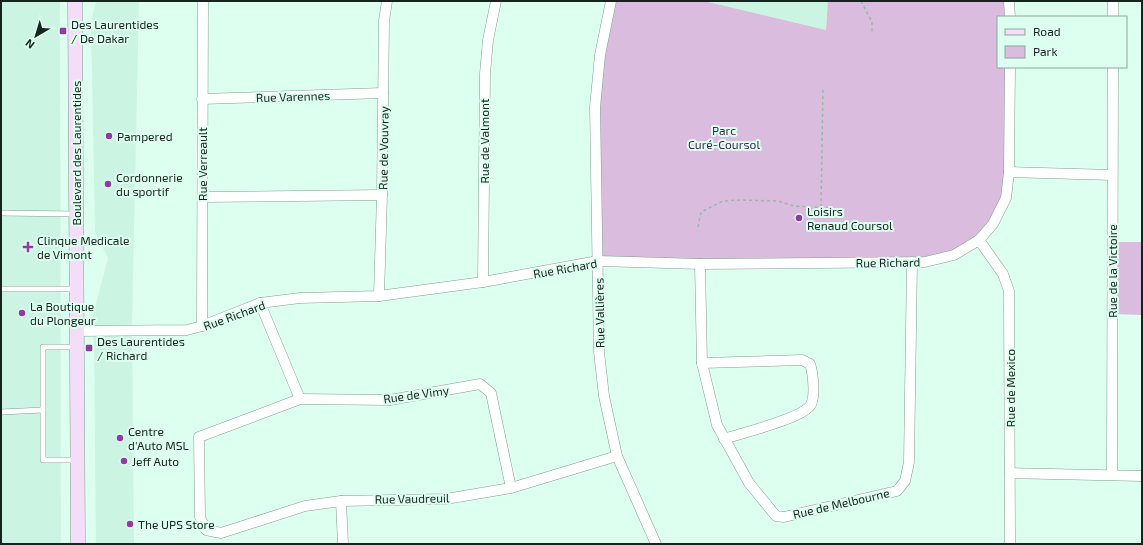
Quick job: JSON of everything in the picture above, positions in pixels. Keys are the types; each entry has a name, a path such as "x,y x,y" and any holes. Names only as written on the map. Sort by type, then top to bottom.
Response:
{"main road":[{"name":"Boulevard des Laurentides","path":"76,1 78,544"}],"street":[{"name":"Rue Verreault","path":"202,326 203,1"},
{"name":"Rue de Vouvray","path":"379,296 384,20 387,1"},
{"name":"Rue de Valmont","path":"483,282 485,74 488,40 496,1"},
{"name":"Rue Vallières","path":"611,1 600,55 595,107 599,352 604,396 617,456 656,544"},
{"path":"1009,1 1010,16"},
{"path":"1113,1 1113,16"},
{"name":"Rue Richard","path":"77,331 183,331 202,326 260,303 300,298 379,296 483,282 598,261 700,264 925,262 954,255 979,240 993,224 1006,198 1009,172 1010,68"},
{"name":"Rue de la Victoire","path":"1112,475 1113,68"},
{"name":"Rue Varennes","path":"202,99 383,93"},
{"path":"1009,172 1112,175"},
{"path":"203,197 382,195"},
{"name":"Rue de Mexico","path":"979,240 1003,274 1009,291 1010,544"},
{"name":"Rue de Melbourne","path":"700,264 702,363 717,425 749,483 776,516 784,517 897,490 905,481 909,462 912,262"},
{"path":"260,303 300,399"},
{"path":"702,363 802,360 810,364 813,371 813,400 809,407 797,415 724,439"},
{"name":"Rue de Vimy","path":"206,530 200,517 199,437 300,399 390,400 480,384 491,393 511,488"},
{"name":"Rue Vaudreuil","path":"206,530 220,534 305,506 341,501 446,499 511,488 617,456"},
{"path":"1010,474 1142,476"},
{"path":"341,501 342,544"}],"lane":[{"path":"1,213 76,214"},
{"path":"1,289 76,289"},
{"path":"77,347 42,347 43,460 78,460"},
{"path":"1,412 43,410"}],"path":[{"path":"861,1 872,22 872,33"},
{"path":"821,207 823,86"},
{"path":"698,227 701,212 723,201 778,201 794,206 830,208"}],"shaded area":[{"path":"1,1 60,1 61,544 1,544"},
{"path":"96,1 139,1 132,326 134,544 96,544 94,345 92,319 108,258 95,232 91,23"},
{"path":"704,1 828,1 826,30"}],"green space":[{"name":"Parc Curé-Coursol","path":"612,1 704,1 826,30 828,1 1009,1 1010,16 997,16 997,68 1010,68 1006,198 979,240 925,262 598,261 595,107"},
{"path":"1112,242 1142,242 1142,315 1112,314"}],"place":[{"name":"Des Laurentides / De Dakar","path":"63,31"},
{"name":"Pampered","path":"109,136"},
{"name":"Cordonnerie du sportif","path":"108,184"},
{"name":"Loisirs Renaud Coursol","path":"799,218"},
{"name":"Clinque Medicale de Vimont","path":"28,247"},
{"name":"La Boutique du Plongeur","path":"22,313"},
{"name":"Des Laurentides / Richard","path":"89,348"},
{"name":"Centre d'Auto MSL","path":"120,438"},
{"name":"Jeff Auto","path":"124,461"},
{"name":"The UPS Store","path":"130,524"}]}
